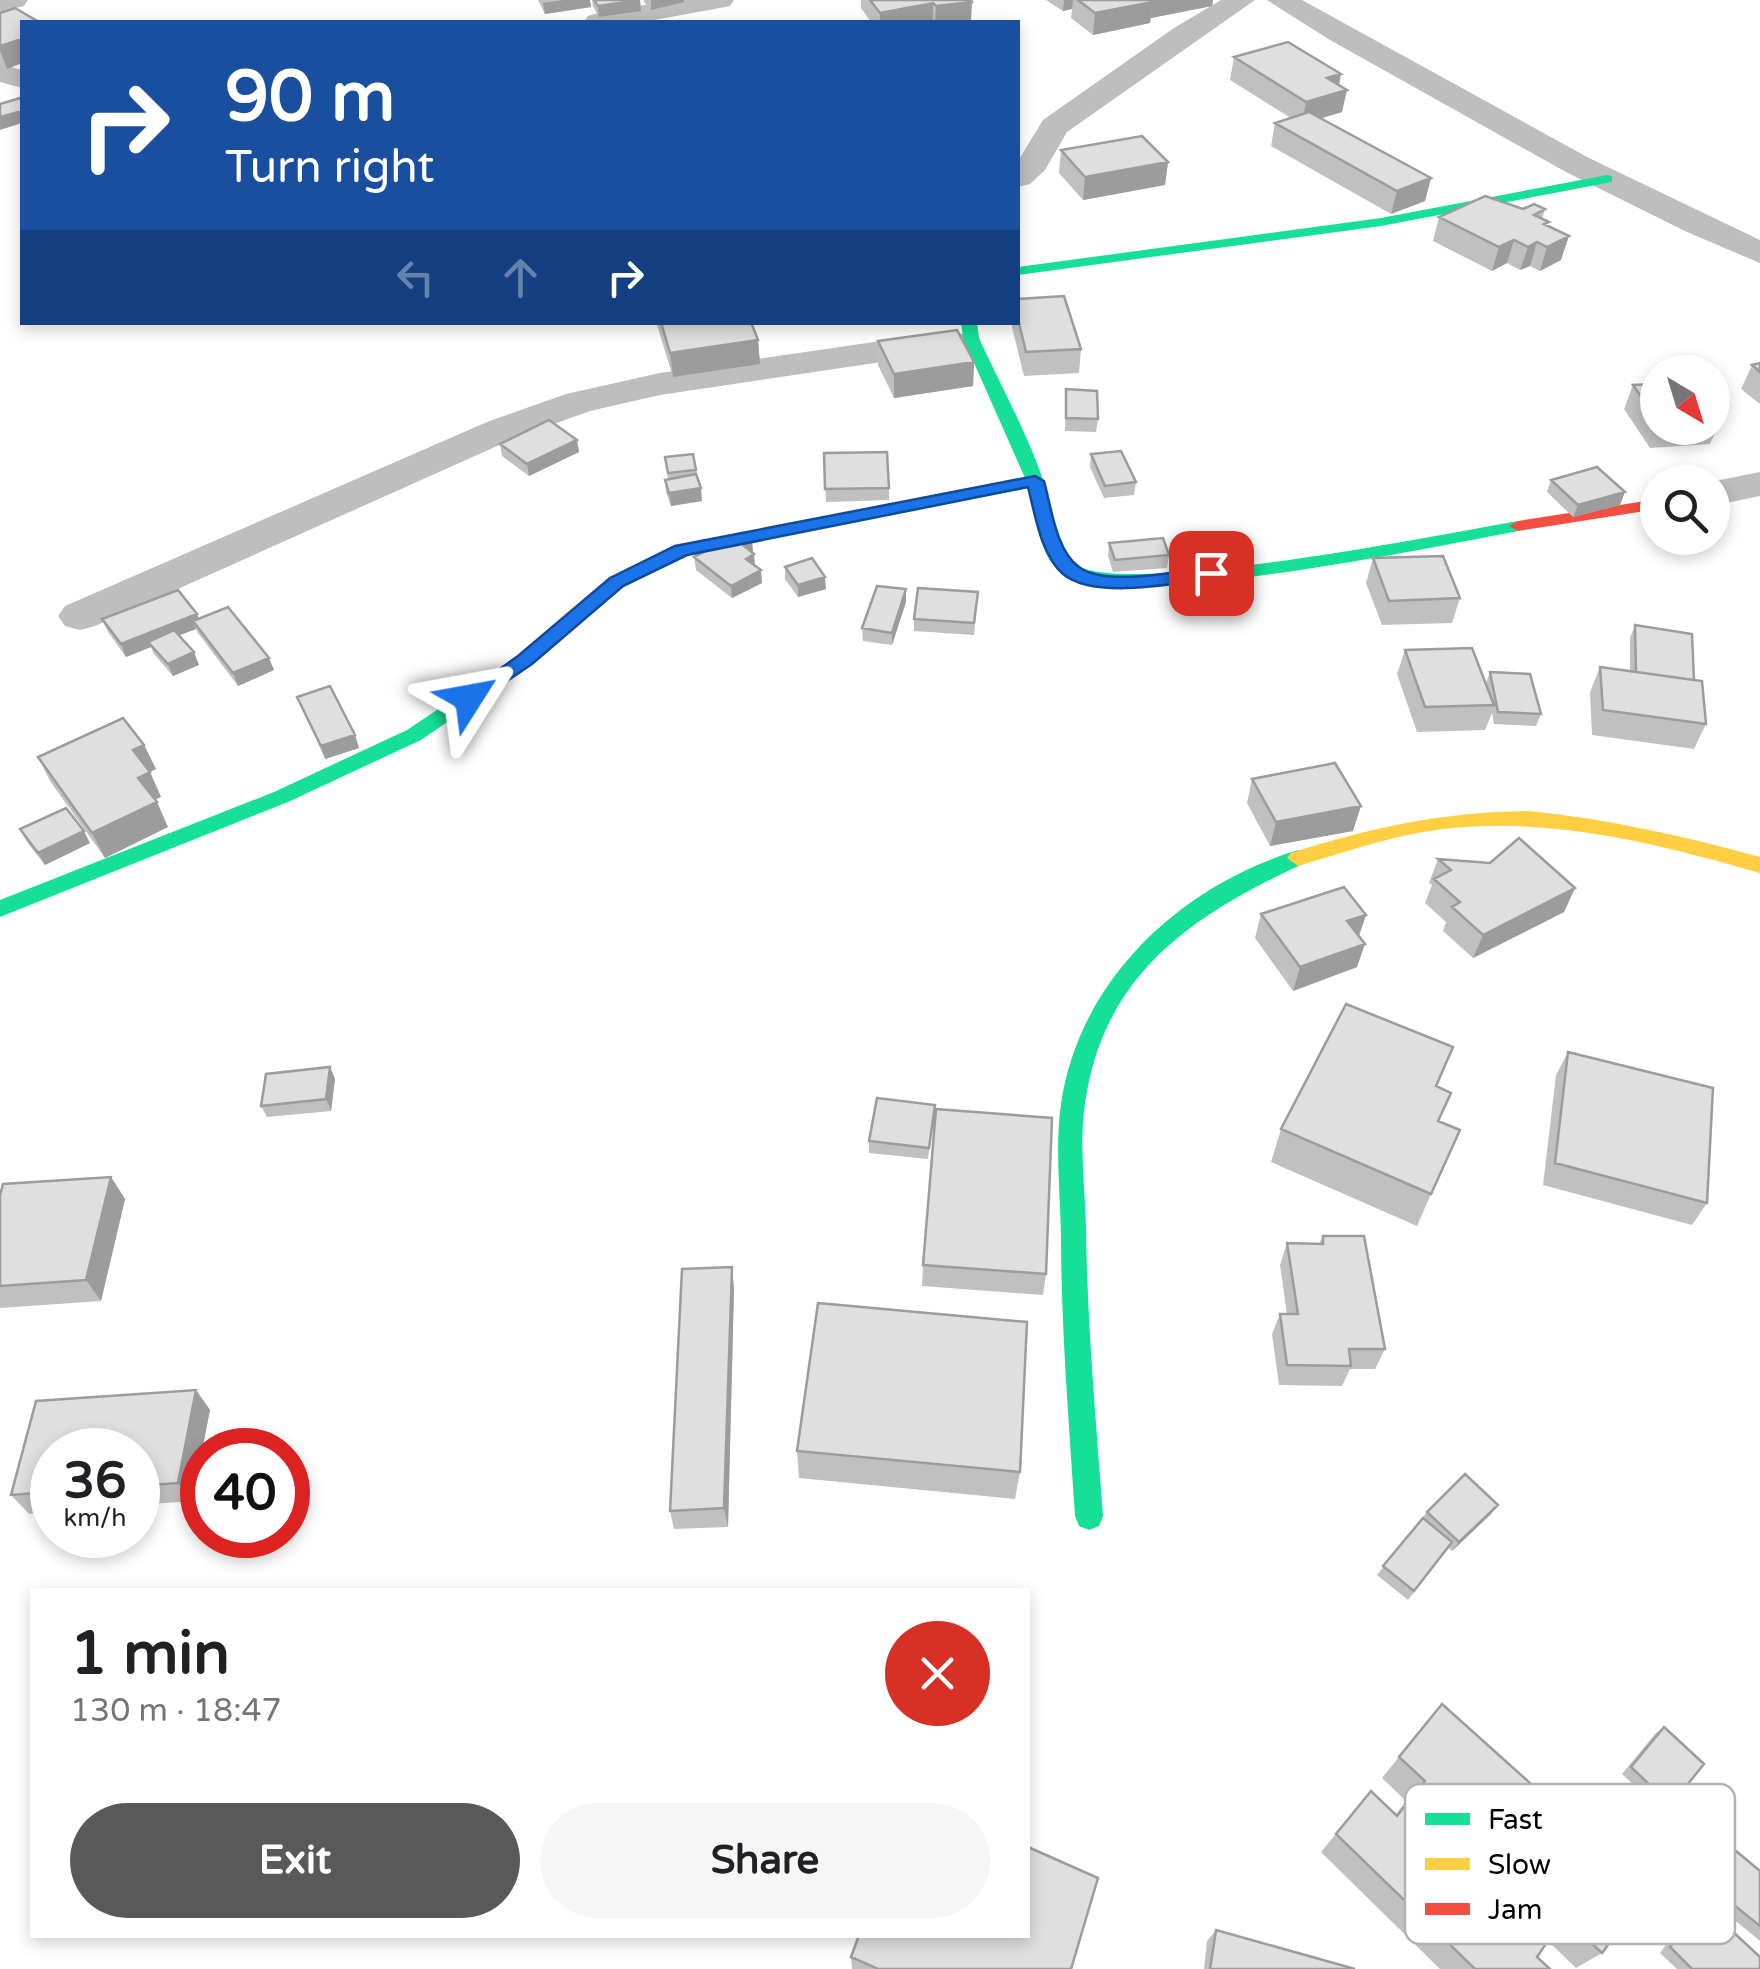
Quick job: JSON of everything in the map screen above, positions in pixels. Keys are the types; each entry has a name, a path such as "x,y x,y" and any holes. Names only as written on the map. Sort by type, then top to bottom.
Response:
{"street":[{"path":"0,4 14,0"},
{"path":"609,20 720,0"},
{"path":"1020,176 1034,162 1054,127 1184,34 1241,0"},
{"path":"1281,0 1606,179 1684,220 1760,253"},
{"path":"1020,271 1380,222 1606,179"},
{"path":"80,616 500,430 579,402 660,384 970,330 1035,481 1051,538 1070,570 1091,580 1132,582 1250,568 1640,507"},
{"path":"0,909 282,797 414,735 525,660 616,582 682,550 1035,481"},
{"path":"1730,490 1760,484"},
{"path":"1090,1516 1072,1287 1074,1099 1096,1020 1147,948 1197,909 1262,872 1322,849 1394,830 1475,816 1542,819 1678,840 1760,865"}],"building":[{"path":"594,0 640,0 598,6"},
{"path":"870,0 972,2 936,6 933,3 880,13"},
{"path":"1078,0 1151,0 1153,2 1095,13"},
{"path":"15,8 36,20 20,20 20,40 0,46 0,13"},
{"path":"1288,42 1341,74 1327,78 1347,90 1306,102 1234,57"},
{"path":"20,98 20,112 0,117 0,104"},
{"path":"1309,112 1431,178 1397,191 1275,123"},
{"path":"1142,136 1168,162 1085,177 1061,150"},
{"path":"1485,196 1523,209 1534,204 1545,209 1534,215 1569,236 1547,247 1537,242 1528,247 1514,240 1499,247 1439,217"},
{"path":"1064,296 1081,349 1026,352 1019,325 1020,299"},
{"path":"662,325 752,325 758,340 670,353"},
{"path":"957,330 974,362 894,374 878,341"},
{"path":"1066,389 1097,391 1098,419 1066,418"},
{"path":"549,420 577,440 527,464 500,444"},
{"path":"1121,451 1136,482 1105,486 1091,454"},
{"path":"887,452 889,488 825,489 824,453"},
{"path":"693,454 696,470 668,473 665,457"},
{"path":"1597,467 1625,492 1578,505 1551,480"},
{"path":"696,474 701,488 669,493 665,480"},
{"path":"742,533 752,541 744,546 754,554 746,559 761,570 731,586 694,557"},
{"path":"1163,538 1169,555 1115,560 1109,543"},
{"path":"1443,556 1460,598 1389,601 1373,558"},
{"path":"812,558 825,577 798,585 785,567"},
{"path":"877,586 906,589 892,633 862,628"},
{"path":"918,588 978,592 974,623 914,619"},
{"path":"178,590 197,614 121,644 102,619"},
{"path":"228,607 269,658 233,673 193,621"},
{"path":"1635,625 1692,634 1694,680 1636,672"},
{"path":"174,630 194,652 168,664 148,642"},
{"path":"1472,648 1494,705 1425,707 1405,650"},
{"path":"1600,667 1702,681 1706,724 1603,710"},
{"path":"1490,672 1530,674 1541,714 1498,712"},
{"path":"330,686 355,735 321,746 297,697"},
{"path":"123,718 144,745 133,750 150,772 138,778 157,802 92,833 38,757"},
{"path":"1335,763 1361,806 1276,822 1252,779"},
{"path":"66,808 84,831 38,853 20,829"},
{"path":"1519,838 1575,888 1483,935 1452,907 1460,902 1434,879 1451,870 1438,859 1490,863"},
{"path":"1344,887 1366,915 1347,921 1365,944 1300,967 1261,914"},
{"path":"1346,1004 1453,1047 1436,1086 1451,1093 1438,1121 1460,1130 1431,1194 1281,1129"},
{"path":"1568,1052 1713,1088 1707,1203 1555,1163"},
{"path":"330,1067 326,1099 261,1106 266,1074"},
{"path":"877,1098 935,1105 929,1148 869,1141"},
{"path":"936,1109 1052,1118 1046,1274 923,1265"},
{"path":"111,1177 86,1280 0,1286 3,1184"},
{"path":"1323,1236 1364,1236 1385,1349 1349,1349 1351,1366 1287,1365 1280,1314 1298,1314 1287,1243 1323,1244"},
{"path":"732,1267 724,1508 670,1511 682,1269"},
{"path":"818,1303 1027,1322 1020,1472 797,1451"},
{"path":"196,1390 189,1428 180,1428 178,1483 160,1484 160,1428 30,1428 30,1494 11,1495 36,1401"},
{"path":"1465,1474 1498,1505 1459,1542 1427,1512"},
{"path":"1423,1518 1452,1542 1414,1591 1383,1566"},
{"path":"1442,1704 1531,1784 1423,1784 1425,1781 1399,1757"},
{"path":"1664,1727 1704,1764 1688,1784 1649,1784 1631,1767"},
{"path":"1371,1791 1397,1816 1405,1806 1405,1901 1336,1834"},
{"path":"1030,1848 1098,1878 1071,1969 878,1969 851,1957 858,1938 1030,1938"},
{"path":"1735,1853 1760,1871 1760,1926 1735,1906"},
{"path":"1216,1930 1355,1969 1210,1969"},
{"path":"1735,1934 1760,1957 1760,1969 1692,1969 1670,1947 1735,1944"},
{"path":"1449,1944 1546,1944 1537,1957 1550,1969 1475,1969"},
{"path":"1592,1944 1608,1944 1602,1953"}],"traffic: fast":[{"path":"1020,271 1381,222 1607,179"},
{"path":"969,325 971,338 1033,477 1050,537 1068,569 1095,578 1209,575 1518,526"},
{"path":"0,909 281,797 414,735 525,660 617,582 682,550 1035,481"},
{"path":"1089,1516 1076,1330 1071,1147 1073,1104 1083,1057 1099,1016 1121,980 1149,949 1181,921 1217,898 1298,858"}],"traffic: slow":[{"path":"1298,858 1420,825 1529,819 1639,834 1760,865"}],"traffic: jam":[{"path":"1518,526 1640,507"}],"route":[{"path":"469,698 525,660 616,582 682,550 1035,481 1051,538 1070,570 1091,580 1132,582 1211,573"}]}
